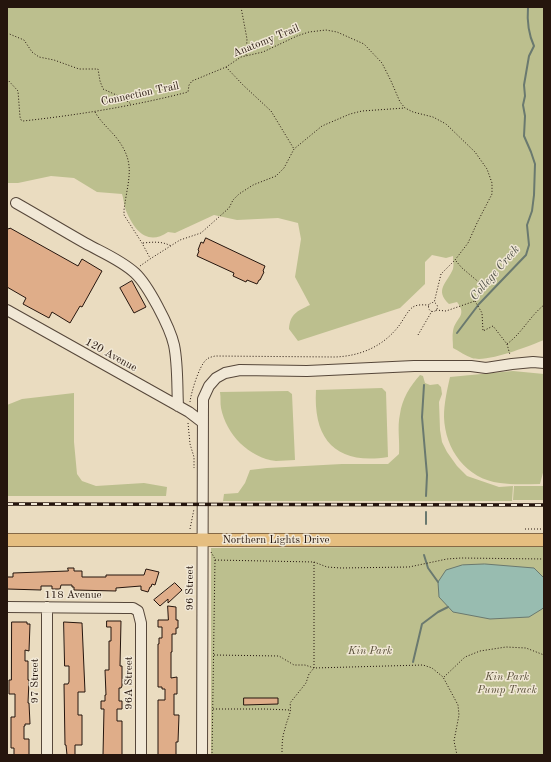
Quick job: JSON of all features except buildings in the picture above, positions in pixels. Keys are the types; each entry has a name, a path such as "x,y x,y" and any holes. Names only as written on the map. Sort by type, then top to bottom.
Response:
{"main road":[{"name":"Northern Lights Drive","path":"7,540 206,544 544,540"}],"street":[{"path":"16,203 104,253 134,272 140,278 168,328 173,343 176,355 178,406"},
{"name":"120 Avenue","path":"7,310 189,412 202,422"},
{"name":"96 Street","path":"202,755 206,544 202,422 203,399 209,386 216,378 226,373 240,370 307,371 414,366 471,366 486,368 533,362 544,363"},
{"name":"118 Avenue","path":"7,607 133,608 138,611"},
{"name":"97 Street","path":"47,607 47,755"},
{"name":"96A Street","path":"138,611 141,617 141,755"}],"path":[{"path":"240,7 246,39 246,56"},
{"name":"Anatomy Trail","path":"294,149 271,111 226,67 241,57 264,52 297,36 309,32 326,30 337,32 364,44 382,63 400,102 405,108"},
{"path":"7,33 24,40 32,52 39,57 54,60 80,69 98,69 103,89 123,98 131,104"},
{"name":"Connection Trail","path":"7,80 18,91 20,117 23,121 95,111 188,92 192,81 226,67"},
{"path":"134,272 150,259 171,246 185,238 201,233 229,208 233,200 239,194 253,185 276,176 284,168 294,149 322,126 350,114 362,111 405,108 413,112 433,117 446,124 474,152 487,169 492,183 492,194 476,223 468,243 455,260 441,274 434,303 437,306 436,310"},
{"path":"95,111 103,124 116,137 128,158 130,168 124,215 142,243 150,259"},
{"path":"142,243 165,242 171,246"},
{"path":"418,335 432,311 446,311 475,301 482,291 481,284 455,260"},
{"path":"475,301 482,313 483,331 493,326 507,344 512,364"},
{"path":"194,473 194,457 188,426 191,392 202,364 208,358 215,356 351,356 376,346 386,339 413,307 420,305 429,306 434,303"},
{"path":"507,344 517,337 536,312 544,305"},
{"path":"429,306 432,311"},
{"path":"190,531 193,520 194,505"},
{"path":"206,544 215,560 212,755"},
{"path":"215,560 314,562 332,568 410,567 461,558 544,559"},
{"path":"282,755 284,729 292,710 290,703 306,683 309,674 314,668 314,562"},
{"path":"443,677 465,657 480,651 506,647 526,648 544,655"},
{"path":"214,655 279,656 294,665 305,665 314,668 423,665 432,668 443,677 458,705 459,715 454,741 457,755"},
{"path":"213,709 265,708 292,710"}],"green space":[{"path":"7,7 544,7 544,340 508,353 479,359 472,358 453,348 453,331 460,317 461,311 457,302 449,304 442,295 442,290 453,269 453,256 446,258 432,255 425,262 425,284 400,308 298,341 289,329 291,320 298,311 310,305 295,277 301,239 298,223 278,218 237,220 214,215 175,233 168,232 161,236 148,237 138,231 130,220 125,208 122,194 97,192 74,178 51,176 18,183 8,183"},
{"path":"513,371 544,374 544,469 540,484 500,483 477,476 468,469 453,451 445,429 444,417 450,377"},
{"path":"420,375 423,376 425,383 430,385 438,384 441,387 442,394 439,402 442,442 457,466 467,476 499,487 513,486 512,501 223,501 224,494 238,493 245,483 250,470 342,464 388,464 399,454 399,419 401,408 407,393"},
{"path":"382,388 386,392 388,457 370,459 355,457 342,453 332,446 324,436 319,423 316,408 316,390"},
{"path":"288,391 292,394 295,460 276,461 266,459 248,450 233,435 224,418 220,392"},
{"path":"74,393 74,442 77,474 82,481 96,486 144,483 167,487 166,496 7,496 7,405 22,399"},
{"path":"514,486 544,486 544,500 513,500"},
{"name":"Kin Park","path":"544,546 544,755 211,755 211,548"}],"water":[{"path":"485,564 534,568 544,578 544,607 529,617 490,619 453,612 439,597 438,582 446,570 462,565"}],"waterway":[{"name":"College Creek","path":"457,333 479,304 526,255 529,245 527,225 532,211 535,164 524,136 524,85 529,56 534,46 528,26 528,7"},
{"path":"424,385 422,417 427,475 426,496"},
{"path":"426,512 426,524"},
{"path":"424,555 428,568 438,582"},
{"path":"413,662 422,624 438,612 448,607"}],"railway":[{"path":"7,504 544,505"}],"park label":[{"name":"Kin Park Pump Track","path":"507,683"}]}
